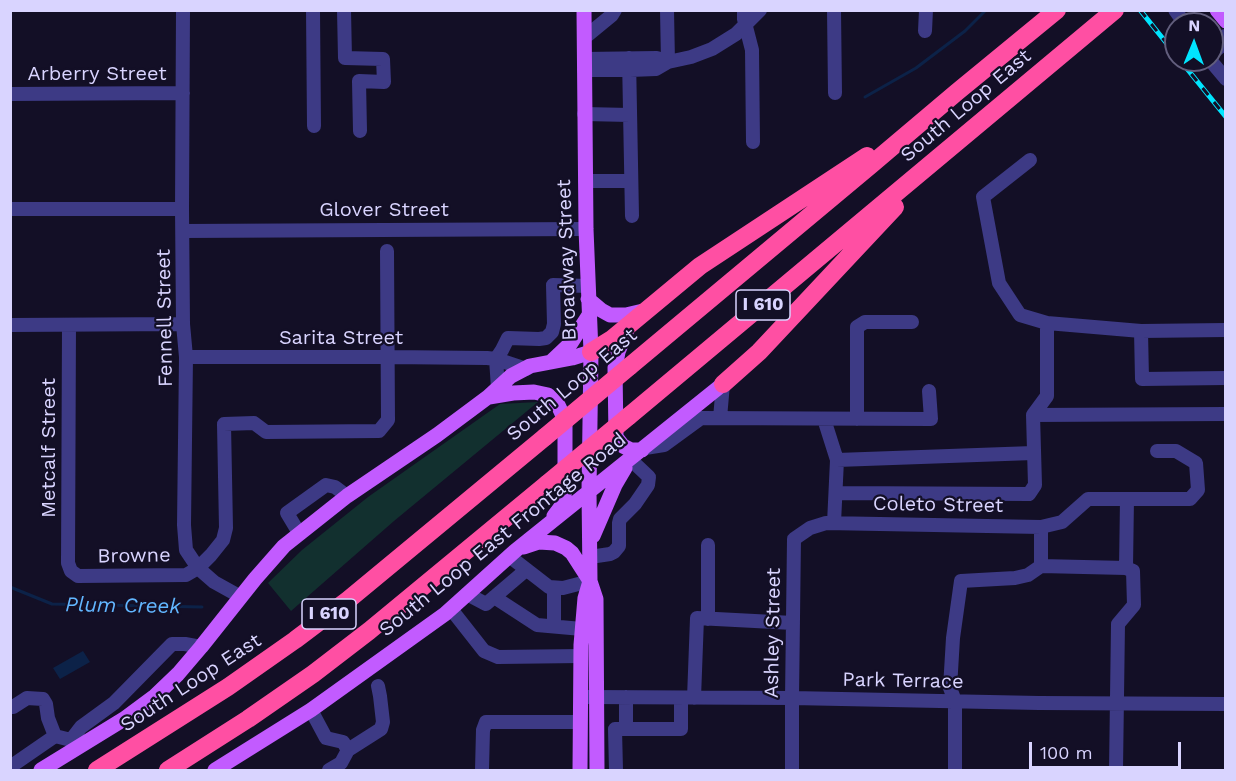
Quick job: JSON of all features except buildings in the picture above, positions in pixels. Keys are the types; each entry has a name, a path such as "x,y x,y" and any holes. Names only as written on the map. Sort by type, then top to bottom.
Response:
{"highway":[{"name":"South Loop East","path":"97,771 228,687 348,600 630,366 869,161 1057,10"},
{"name":"South Loop East","path":"899,197 992,114 1115,10"},
{"path":"591,352 612,339 700,266 869,161"},
{"path":"723,384 759,352 899,197"},
{"name":"I 610","path":"168,771 248,719 369,631 899,197"}],"main road":[{"name":"Broadway Street","path":"584,10 585,181 591,352 590,550 591,581 596,599 597,771"},
{"path":"1217,10 1226,21"},
{"path":"588,292 601,310 610,315 626,315 646,310"},
{"path":"550,362 571,343 589,315"},
{"path":"590,550 615,485 639,452 623,446 616,436 615,368 628,325"},
{"path":"41,771 124,719 155,696 178,674 284,546 347,496 437,435 493,393 511,376 526,369 591,352"},
{"name":"South Loop East Frontage Road","path":"215,771 311,710 451,609 547,525 723,384"},
{"path":"493,393 534,392 548,395 558,405 565,420 563,504 547,525"},
{"path":"512,554 539,542 555,543 572,553 591,581"},
{"name":"Broadway Street","path":"580,771 580,656 585,598 591,581"}],"street":[{"name":"Fennell Street","path":"183,10 182,209 183,324 186,357 184,525 186,550 198,568 214,582 241,597"},
{"path":"313,10 314,126"},
{"path":"344,10 345,58 383,59 384,82 359,81 360,131"},
{"path":"584,38 615,10"},
{"path":"667,10 668,62"},
{"path":"744,10 752,50 753,142"},
{"path":"584,64 629,64 657,69 668,62 712,49 746,26 760,10"},
{"path":"834,10 835,93"},
{"path":"925,31 926,10"},
{"path":"629,64 632,216"},
{"name":"Arberry Street","path":"10,94 183,93"},
{"path":"584,114 630,115"},
{"path":"1030,160 983,197 999,283 1020,315 1047,323 1141,331 1226,330"},
{"path":"585,181 631,181"},
{"path":"10,209 182,209"},
{"name":"Glover Street","path":"183,231 586,229"},
{"path":"198,568 223,540 226,528 224,424 254,423 266,432 379,431 388,420 387,251"},
{"path":"493,393 496,358 508,338 539,339 546,338 552,332 554,324 553,285 588,292"},
{"path":"857,419 857,327 866,322 912,322"},
{"path":"836,494 1029,495 1035,485 1033,415 1047,396 1047,323"},
{"name":"Metcalf Street","path":"69,324 68,563 71,571"},
{"path":"10,325 183,324"},
{"path":"1141,331 1142,379 1226,378"},
{"path":"539,339 550,362"},
{"name":"Sarita Street","path":"186,357 496,358 526,369"},
{"path":"720,418 723,384"},
{"path":"590,550 610,554 619,546 620,519 635,504 650,480 643,471 639,452 664,445 700,418 931,418 929,391"},
{"path":"1033,415 1226,414"},
{"path":"824,419 837,460 834,523"},
{"path":"1041,566 1041,527 1062,522 1088,499 1190,499 1198,490 1196,463 1176,451 1157,451"},
{"path":"837,460 1033,453"},
{"path":"299,534 287,513 326,485 335,487 347,496"},
{"path":"1126,568 1127,499"},
{"path":"602,515 620,519"},
{"name":"Coleto Street","path":"834,523 1041,527"},
{"name":"Ashley Street","path":"792,771 794,539 810,528 834,523"},
{"path":"708,545 708,619"},
{"path":"512,554 526,570 549,587 563,588 591,581"},
{"path":"956,771 955,701 950,688 953,639 961,580 1015,578 1028,575 1041,566 1126,568 1133,571 1134,605 1118,624 1116,771"},
{"name":"Browne","path":"71,571 78,576 186,575 198,568"},
{"path":"467,594 486,604 526,570"},
{"path":"554,588 554,627"},
{"path":"494,597 537,625 582,629"},
{"path":"451,609 484,651 498,657 580,656"},
{"path":"616,771 615,729 681,729 697,618 793,623"},
{"path":"71,740 81,727 114,703 172,644 201,647"},
{"path":"329,771 341,763 348,750 381,729 383,722 378,686"},
{"name":"Park Terrace","path":"580,697 1226,704"},
{"path":"10,706 13,707 27,698 43,699 54,736"},
{"path":"626,698 626,729"},
{"path":"311,710 326,738 343,742 348,750"},
{"path":"482,771 483,730 486,722 580,722"},
{"path":"10,767 54,736 71,740 91,740"}],"green space":[{"path":"538,402 394,521 291,611 268,583 302,550 368,497 500,404"}],"water":[{"path":"83,651 90,662 60,679 53,668"}],"waterway":[{"name":"Plum Creek","path":"865,97 916,68 965,31 986,10"},
{"name":"Plum Creek","path":"10,587 52,604 202,607"}],"railway":[{"path":"1140,10 1164,40"},
{"path":"1190,72 1226,117"}]}
